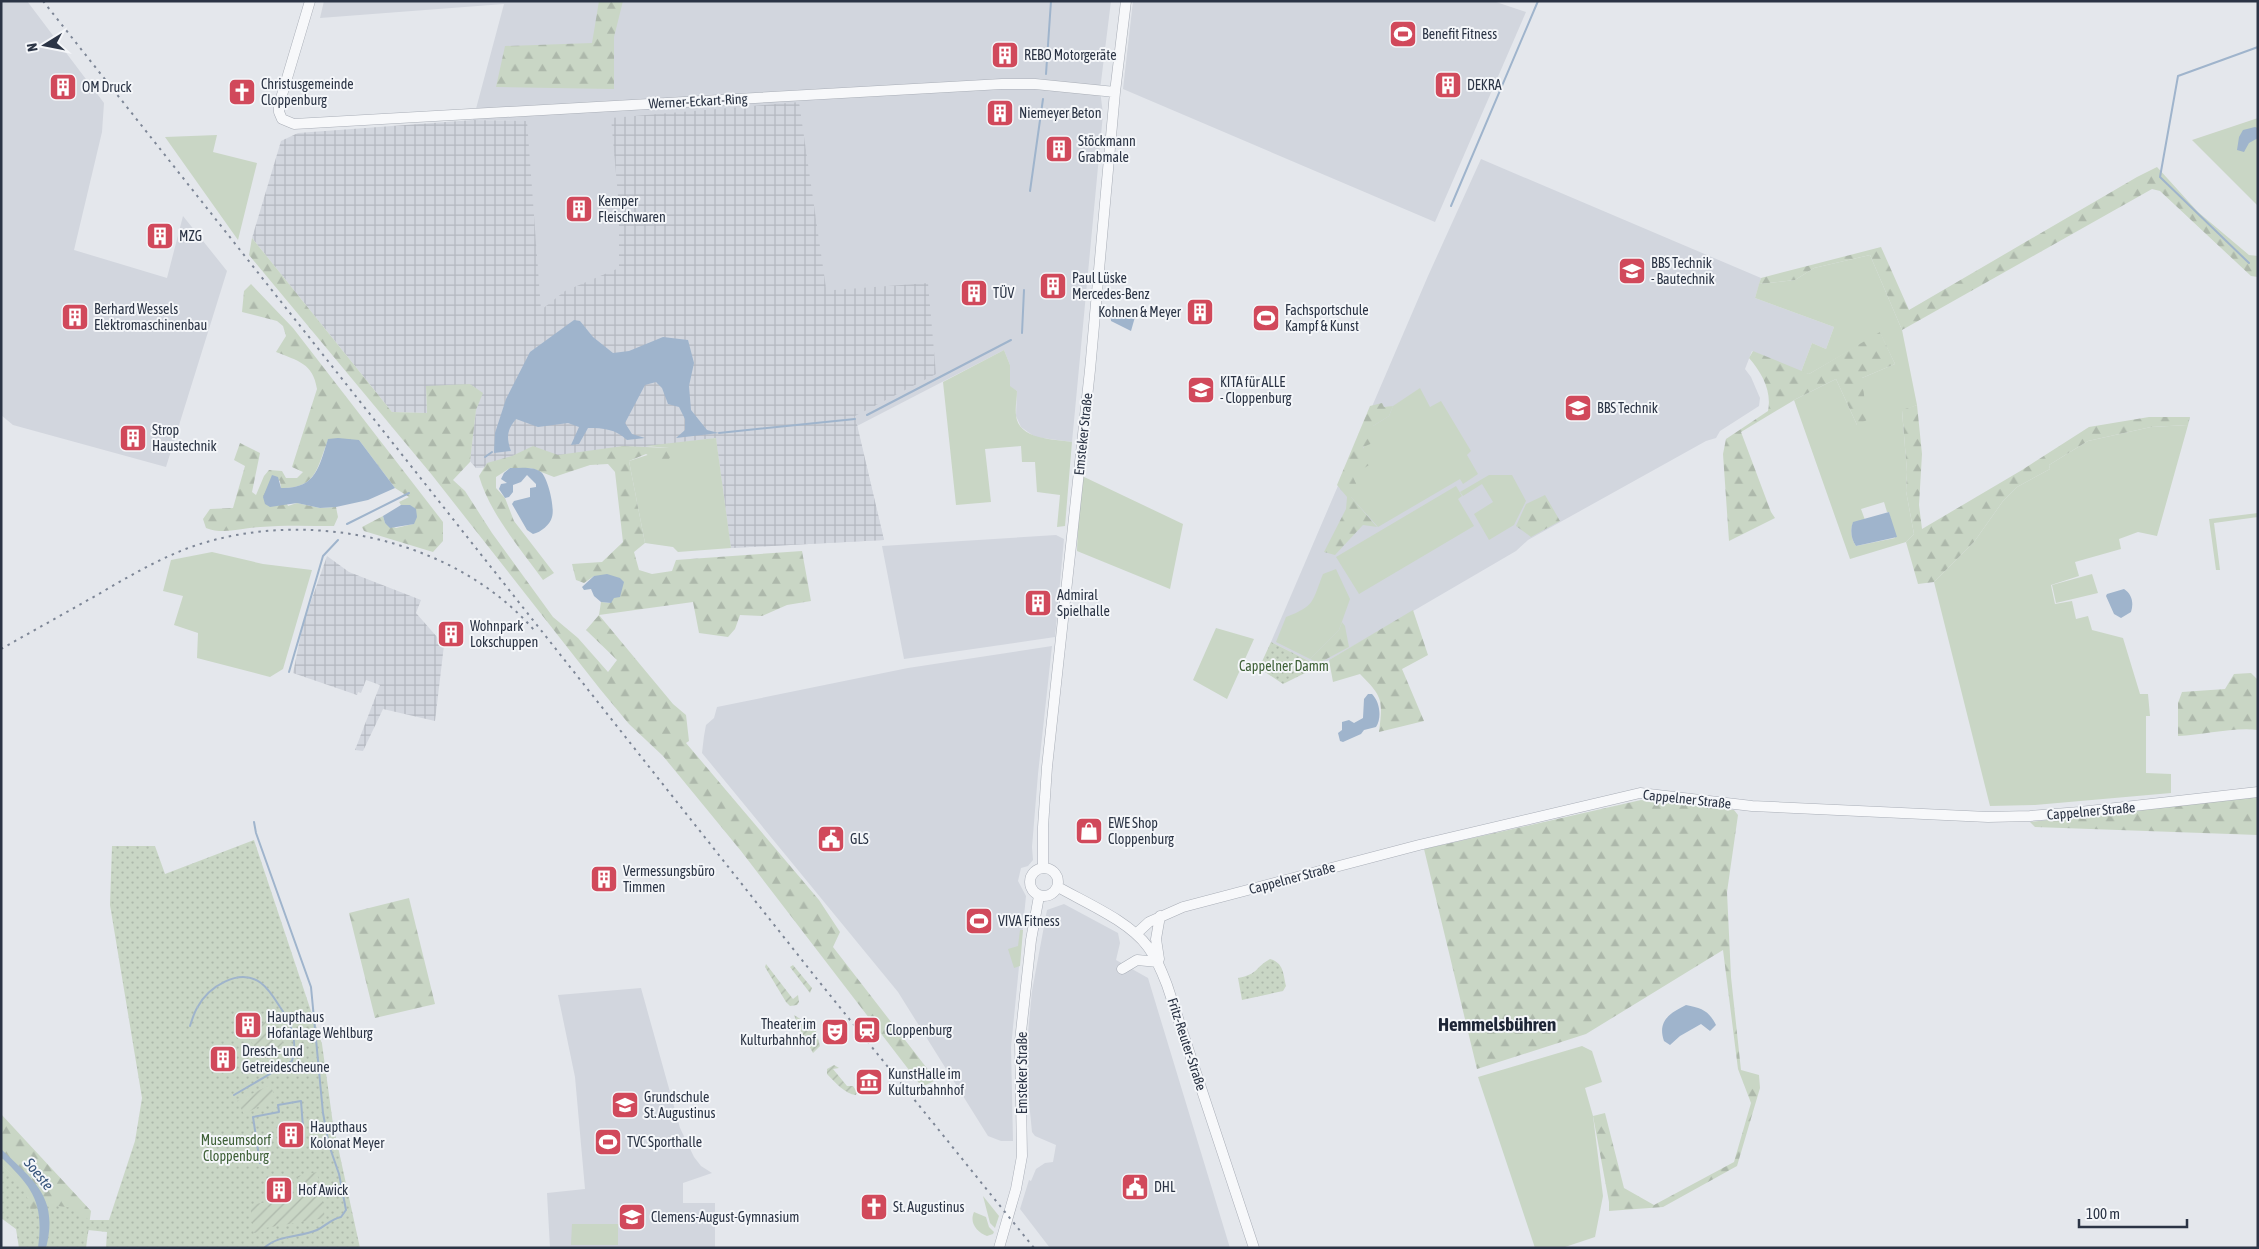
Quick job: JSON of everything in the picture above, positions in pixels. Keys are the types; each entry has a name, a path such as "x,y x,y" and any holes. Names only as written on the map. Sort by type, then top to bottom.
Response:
{"street":[{"name":"Werner-Eckart-Ring","path":"310,1 279,112 282,119 294,124 1002,84 1044,84 1115,92"},
{"name":"Emsteker Straße","path":"999,1248 1016,1190 1022,1156 1020,1041 1031,940 1039,896 1032,890 1030,882 1032,874 1043,868 1043,827 1047,766 1090,370 1115,92 1126,1"},
{"name":"Cappelner Straße","path":"1136,934 1149,922 1182,907 1412,847 1640,793 1761,806 1996,817 2080,812 2258,792"},
{"path":"1039,896 1048,896 1058,887 1056,874 1051,869 1043,868"},
{"name":"Fritz-Reuter-Straße","path":"1058,887 1136,934 1146,944 1159,965 1254,1248"},
{"path":"1122,969 1137,960 1159,965 1156,939 1160,916"}],"shaded area":[{"path":"1,1 27,1 104,103 102,132 74,250 167,278 183,216 227,271 166,467 13,425 1,415"},
{"path":"324,1 1111,1 1100,90 1103,114 1072,442 1035,437 1021,427 1016,416 1017,391 1010,387 1010,365 1004,350 857,426 884,540 731,548 716,438 476,468 470,461 527,121 473,120 504,4 320,18"},
{"path":"1133,1 1493,1 1526,12 1435,222 1123,89"},
{"path":"799,102 826,288 834,290 928,283 936,374 855,416 884,540 731,548 716,438 626,449 556,463 476,468 470,461 476,410 482,393 426,386 427,413 392,412 252,238 281,141 298,133 473,120 527,121 541,310 565,291 619,268 619,207 611,118"},
{"path":"1481,159 1761,278 1755,298 1834,327 1826,349 1812,343 1801,372 1752,351 1745,369 1751,377 1760,398 1759,406 1720,431 1716,438 1706,441 1528,540 1516,551 1319,666 1271,642 1428,276"},
{"path":"1056,535 1064,539 1055,637 904,659 882,546"},
{"path":"327,556 349,572 421,600 416,613 444,645 435,721 383,709 363,751 355,750 380,685 366,680 361,693 358,692 357,695 293,673 303,624"},
{"path":"1052,646 1038,774 1032,847 1033,860 1028,866 1021,868 1018,881 1026,896 1011,1047 1013,1141 1001,1141 988,1136 898,992 702,753 706,725 714,718 717,707 908,668"},
{"path":"1064,904 1118,933 1120,943 1116,960 1148,978 1230,1248 1050,1248 1020,1209 1029,1180 1031,1181 1036,1169 1045,1163 1053,1162 1056,1145 1035,1136 1032,1132 1027,1081 1028,1033 1032,991 1047,910"},
{"name":"Grundschule St. Augustinus","path":"641,988 680,1128 694,1157 701,1166 712,1173 683,1183 683,1203 715,1203 715,1248 550,1248 547,1193 585,1189 575,1077 558,995"}],"green space":[{"path":"599,1 623,1 614,37 614,89 496,87 505,46 592,43"},
{"path":"2258,118 2258,206 2192,140"},
{"path":"217,135 213,152 257,163 238,240 165,137"},
{"path":"2157,167 2198,212 2249,255 2258,256 2258,277 2251,276 2160,191 2152,189 1902,330 1870,255 1814,268 1795,280 1759,284 1761,278 1881,247 1909,310"},
{"path":"252,238 392,412 427,413 426,386 470,384 483,393 476,410 470,462 453,480 465,491 492,533 553,617 578,638 608,672 617,660 586,630 599,615 673,704 686,715 689,741 686,743 819,900 840,932 833,947 936,1080 922,1087 741,851 663,756 629,724 600,689 432,475 249,255"},
{"path":"1870,255 1902,330 1917,405 1902,411 1907,472 1906,491 1914,534 1906,542 1850,559 1794,400 1836,379 1857,425 1862,378 1895,364 1880,333 1809,374 1801,372 1812,343 1826,349 1834,327 1755,298 1759,284 1795,280 1814,268","holes":["1884,502 1887,512 1889,512 1895,538 1856,546 1852,537 1852,529 1853,523 1865,520 1861,509"]},
{"path":"251,284 293,328 443,522 443,541 433,552 364,531 362,527 383,516 385,523 396,528 413,524 410,505 401,505 399,502 409,497 395,488 359,440 328,440 314,474 302,485 281,488 280,481 272,475 288,506 297,503 320,508 336,507 338,517 334,526 269,526 226,531 206,528 203,519 210,509 233,508 245,466 234,460 240,443 260,453 252,492 256,495 264,476 269,470 282,471 286,478 297,478 303,472 292,467 317,389 315,380 308,368 303,364 276,352 286,336 283,326 277,321 242,312 244,291"},
{"path":"1880,332 1895,364 1862,378 1867,420 1857,425 1836,379 1796,399 1741,432 1771,512 1775,518 1729,541 1723,454 1726,439 1768,411 1769,404 1765,383 1749,358 1753,351 1809,374"},
{"path":"1004,350 1010,365 1010,386 1017,391 1016,415 1018,423 1030,434 1038,437 1072,442 1065,526 1057,527 1060,495 1037,492 1035,462 1022,462 1021,446 985,449 991,502 956,505 943,382"},
{"path":"1420,388 1430,407 1441,401 1471,451 1467,455 1478,474 1463,484 1460,479 1378,527 1351,497 1352,475 1373,426 1389,416 1393,406"},
{"path":"1382,403 1384,407 1393,406 1389,416 1373,426 1380,440 1363,447 1371,464 1352,475 1360,492 1351,497 1377,527 1363,525 1335,555 1324,552 1346,509 1347,497 1337,485 1370,406"},
{"path":"1917,405 1922,454 1919,505 1922,529 2022,470 2089,427 2149,417 2190,417 2188,425 2151,427 2088,441 2049,465 2050,469 2017,487 2003,501 1974,542 1934,582 1918,584 1906,542 1914,534 1906,491 1907,472 1902,410"},
{"path":"2188,425 2157,536 2138,532 2119,539 2121,549 2075,562 2079,576 2051,585 2055,604 2072,601 2076,619 2088,616 2092,630 2123,638 2140,694 2148,694 2150,716 2146,716 2146,773 2171,774 2171,793 2035,805 1990,806 1934,582 1974,542 2003,501 2017,487 2050,469 2049,465 2088,441 2151,427"},
{"path":"716,438 731,548 678,552 673,547 645,543 629,461 669,448 645,446"},
{"path":"533,446 558,455 623,446 669,448 672,454 669,459 656,460 646,454 629,461 645,543 634,552 639,570 652,574 672,571 676,560 802,551 811,601 787,605 762,616 740,615 735,629 728,637 699,633 693,602 599,615 601,602 610,603 594,576 584,583 576,580 572,564 602,562 623,542 615,472 608,464 590,465 554,477 531,468 510,468 496,477 496,488 505,498 514,521 554,573 543,580 506,530 490,504 479,476 487,463 512,456"},
{"path":"1080,475 1183,524 1170,589 1077,551"},
{"path":"1489,475 1512,475 1526,501 1514,525 1489,540 1474,514 1493,502 1482,484 1463,496 1460,492"},
{"path":"1456,486 1462,496 1458,499 1474,526 1359,594 1336,557"},
{"path":"1545,495 1560,521 1531,537 1516,526 1526,504"},
{"path":"2258,513 2258,517 2214,523 2220,570 2216,570 2209,519"},
{"path":"212,552 263,564 312,570 283,669 270,677 197,658 198,633 174,625 183,596 163,591 171,560"},
{"path":"1336,569 1350,599 1339,630 1310,659 1276,642 1286,617 1308,606 1314,597 1323,574"},
{"path":"2092,574 2098,593 2056,603 2052,585"},
{"path":"1413,610 1428,655 1402,669 1424,721 1379,732 1381,706 1380,700 1373,688 1360,674 1333,682 1329,660"},
{"path":"1342,622 1345,626 1349,647 1319,663 1310,659 1339,630"},
{"path":"1216,628 1254,639 1227,699 1193,680"},
{"name":"Cappelner Damm","path":"1271,642 1319,666 1283,684 1259,668"},
{"path":"2251,673 2258,680 2258,730 2248,729 2178,736 2178,703 2182,692 2225,689 2234,674"},
{"path":"2258,797 2258,835 2035,827 2030,822"},
{"path":"1641,800 1734,810 1738,815 1727,892 1731,977 1741,1070 1759,1075 1760,1088 1737,1166 1663,1207 1609,1211 1593,1116 1605,1113 1624,1188 1654,1205 1734,1162 1751,1103 1738,1069 1723,950 1586,1034 1477,1069 1424,849"},
{"name":"Museumsdorf Cloppenburg","path":"254,840 322,1044 333,1124 360,1248 106,1248 107,1232 88,1230 84,1248 19,1248 16,1229 1,1218 1,1164 20,1186 30,1205 31,1212 43,1204 74,1208 89,1220 109,1220 135,1141 142,1098 110,905 112,846 155,846 165,874"},
{"path":"409,898 435,1004 375,1018 349,913"},
{"path":"1020,930 1023,930 1020,966 1014,968 1008,949 1018,946"},
{"path":"1270,959 1278,963 1282,970 1286,986 1283,991 1242,1000 1238,978 1253,973"},
{"path":"766,964 793,999 798,995 799,1002 797,1005 790,1006 786,1002 765,967"},
{"path":"793,965 812,988 810,993 790,967"},
{"path":"794,1015 802,1020 812,1019 820,1046 813,1053 798,1026"},
{"path":"266,1021 284,1043 265,1059 247,1037"},
{"path":"1582,1046 1592,1051 1602,1082 1585,1088 1593,1116 1603,1196 1595,1237 1562,1248 1535,1248 1478,1077"},
{"path":"834,1065 839,1068 833,1069 847,1086 853,1086 857,1092 856,1095 844,1090 827,1074 827,1069"},
{"path":"270,1085 276,1098 244,1114 237,1101"},
{"path":"1,1114 91,1211 86,1248 34,1248 33,1224 28,1202 17,1181 1,1164"},
{"path":"317,1172 325,1218 265,1228 265,1231 254,1233 250,1205 301,1196 298,1176"},
{"path":"983,1196 999,1216 995,1228 990,1223"},
{"path":"974,1212 986,1217 989,1227 994,1232 993,1234 987,1236 977,1230 973,1223"},
{"path":"572,1224 618,1224 618,1245 571,1245"}],"water":[{"path":"2258,128 2258,138 2249,143 2244,152 2237,150 2239,137 2243,130"},
{"path":"1110,309 1124,311 1135,317 1131,331 1111,321"},
{"path":"574,320 580,321 593,337 613,353 629,351 663,337 688,340 694,363 689,386 691,410 707,430 719,433 676,438 685,430 685,419 679,407 668,404 662,388 656,382 645,385 625,423 632,434 645,438 627,440 618,433 609,430 588,428 579,444 571,445 579,427 568,423 538,427 516,419 508,434 511,451 494,453 495,433 506,399 530,352"},
{"path":"328,439 359,440 395,488 368,500 336,507 320,508 297,503 270,507 265,504 263,497 272,475 278,477 281,488 302,485 309,480 318,467"},
{"path":"510,468 534,469 541,472 546,480 552,500 553,513 547,525 536,533 533,534 527,530 512,504 514,501 530,497 530,488 536,487 536,484 527,475 521,482 513,485 513,492 509,497 505,498 499,489 501,484 507,483 501,479"},
{"path":"401,505 410,505 416,509 417,517 414,524 390,528 385,523 383,516"},
{"path":"1889,512 1897,537 1856,546 1852,534 1853,522"},
{"path":"607,574 620,578 624,582 620,597 614,598 611,603 601,602 594,596 591,589 584,590 582,587 594,576"},
{"path":"2124,589 2131,596 2132,605 2131,612 2121,618 2114,614 2106,596 2107,594"},
{"path":"1368,694 1372,694 1375,697 1378,706 1379,719 1376,727 1364,730 1361,734 1343,742 1340,741 1338,733 1342,730 1342,722 1349,720 1354,723 1363,718 1364,699"},
{"path":"1686,1005 1704,1011 1711,1016 1716,1025 1710,1031 1701,1024 1680,1036 1670,1045 1664,1041 1662,1034 1666,1018"},
{"path":"1,1149 41,1191 49,1216 46,1248 38,1248 39,1219 34,1197 21,1178 1,1157"}],"waterway":[{"path":"1046,74 1051,1"},
{"path":"1451,206 1538,1"},
{"path":"2249,263 2160,177 2178,76 2258,47"},
{"path":"1030,191 1043,99"},
{"path":"1022,333 1024,290"},
{"path":"867,415 1011,340"},
{"path":"719,433 855,419"},
{"path":"485,457 492,452"},
{"path":"347,524 409,493"},
{"path":"289,672 323,556 338,540"},
{"path":"254,822 256,833 311,987 323,1113 329,1145 339,1174 346,1210 341,1217 334,1219 317,1230 276,1240 264,1248"},
{"path":"190,1026 202,1000 216,987 234,978 252,979 261,983 272,994 291,1026 294,1040 292,1061 234,1095"},
{"path":"260,1163 253,1117 279,1112 278,1105 301,1101 304,1141"}],"railway":[{"path":"43,1 817,979 1034,1248"},
{"path":"1,649 132,575 179,552 235,535 281,530 328,531 375,539 420,552 462,572 501,598 534,630"}],"place":[{"name":"Benefit Fitness","path":"1403,34"},
{"name":"REBO Motorgeräte","path":"1005,55"},
{"name":"DEKRA","path":"1448,85"},
{"name":"OM Druck","path":"63,87"},
{"name":"Christusgemeinde Cloppenburg","path":"242,92"},
{"name":"Niemeyer Beton","path":"1000,113"},
{"name":"Stöckmann Grabmale","path":"1059,149"},
{"name":"Kemper Fleischwaren","path":"579,209"},
{"name":"MZG","path":"160,236"},
{"name":"BBS Technik - Bautechnik","path":"1632,271"},
{"name":"Paul Lüske Mercedes-Benz","path":"1053,286"},
{"name":"TÜV","path":"974,293"},
{"name":"Kohnen & Meyer","path":"1200,312"},
{"name":"Berhard Wessels Elektromaschinenbau","path":"75,317"},
{"name":"Fachsportschule Kampf & Kunst","path":"1266,318"},
{"name":"KITA für ALLE - Cloppenburg","path":"1201,390"},
{"name":"BBS Technik","path":"1578,408"},
{"name":"Strop Haustechnik","path":"133,438"},
{"name":"Admiral Spielhalle","path":"1038,603"},
{"name":"Wohnpark Lokschuppen","path":"451,634"},
{"name":"EWE Shop Cloppenburg","path":"1089,831"},
{"name":"GLS","path":"831,839"},
{"name":"Vermessungsbüro Timmen","path":"604,879"},
{"name":"VIVA Fitness","path":"979,921"},
{"name":"Haupthaus Hofanlage Wehlburg","path":"248,1025"},
{"name":"Cloppenburg","path":"867,1030"},
{"name":"Theater im Kulturbahnhof","path":"835,1032"},
{"name":"Dresch- und Getreidescheune","path":"223,1059"},
{"name":"KunstHalle im Kulturbahnhof","path":"869,1082"},
{"name":"Grundschule St. Augustinus","path":"625,1105"},
{"name":"Haupthaus Kolonat Meyer","path":"291,1135"},
{"name":"TVC Sporthalle","path":"608,1142"},
{"name":"DHL","path":"1135,1187"},
{"name":"Hof Awick","path":"279,1190"},
{"name":"St. Augustinus","path":"874,1207"},
{"name":"Clemens-August-Gymnasium","path":"632,1217"}],"district":[{"name":"Hemmelsbühren","path":"1497,1024"}],"water label":[{"name":"Soeste","path":"39,1174"}]}
